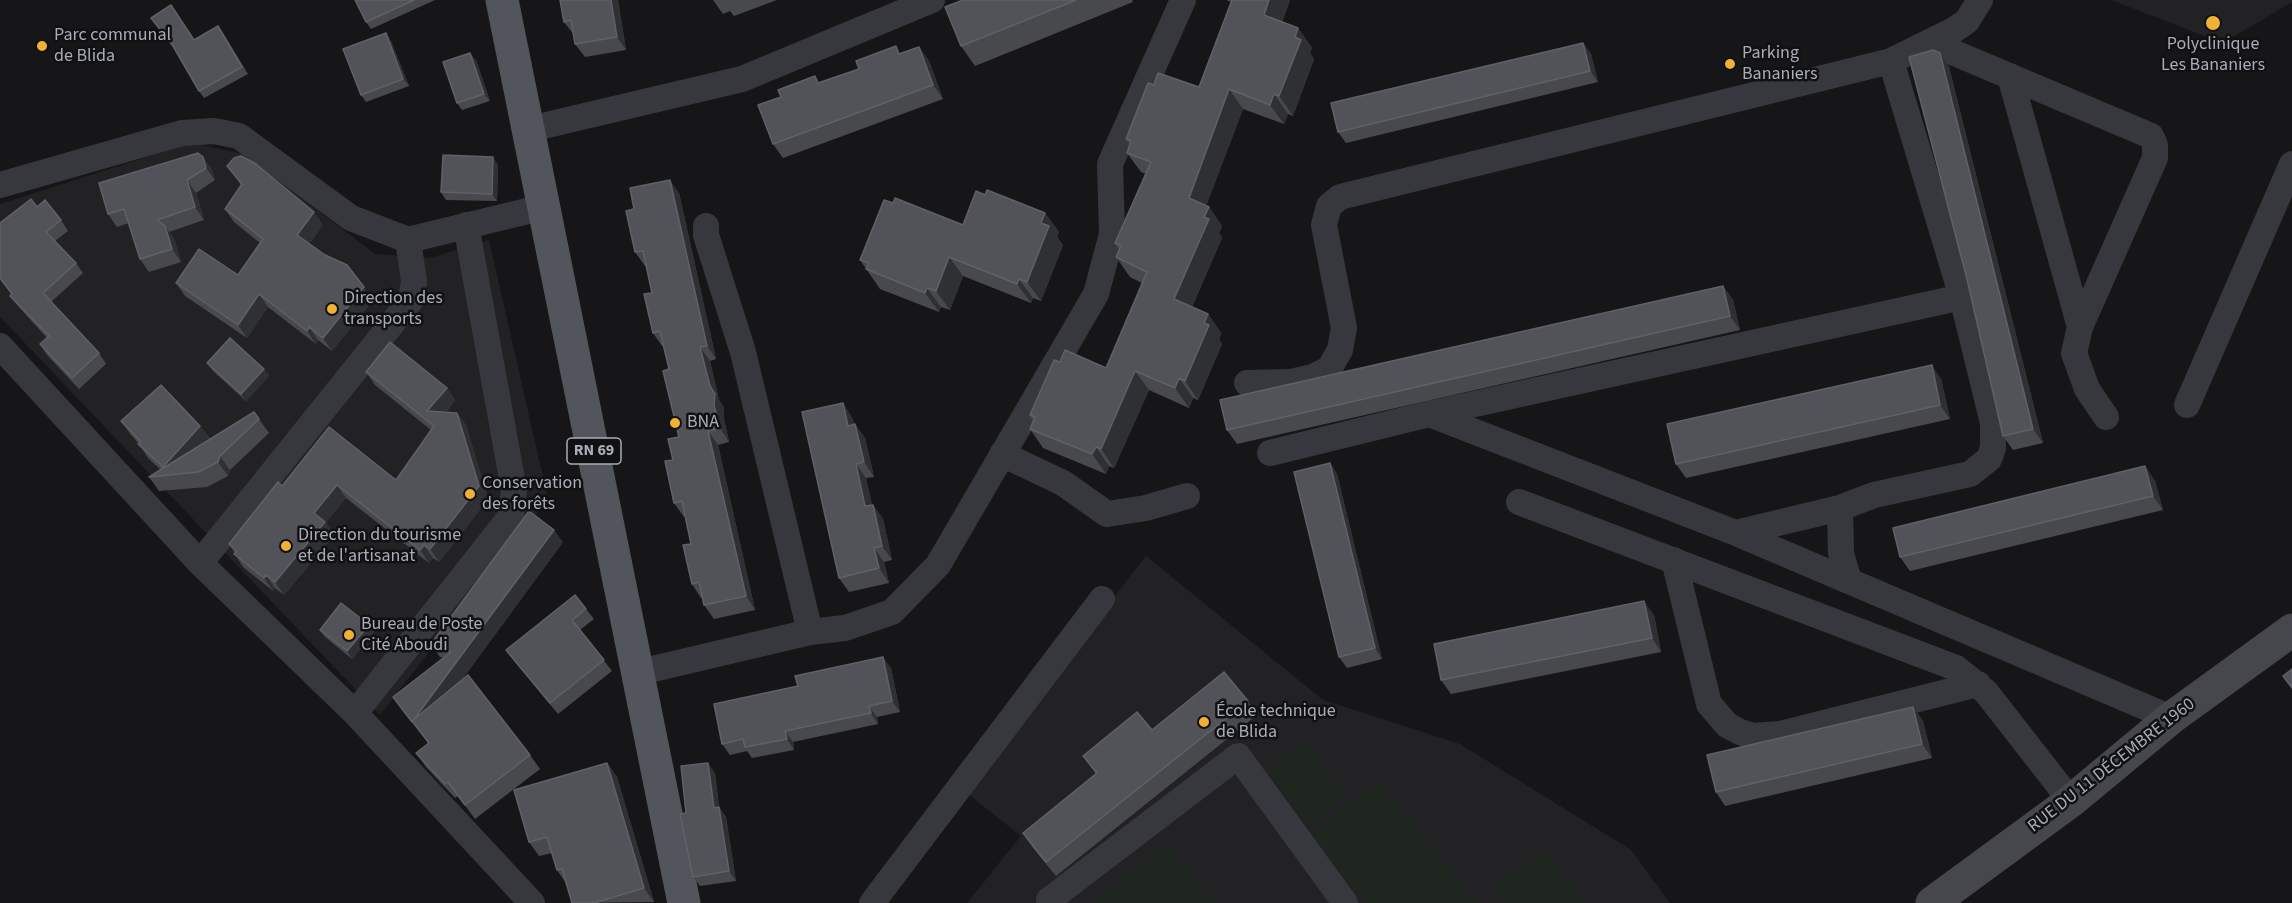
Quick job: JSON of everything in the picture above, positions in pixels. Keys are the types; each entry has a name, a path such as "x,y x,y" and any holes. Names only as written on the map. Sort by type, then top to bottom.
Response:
{"main road":[{"name":"RN 69","path":"502,0 640,672 684,903"},
{"name":"RUE DU 11 DÉCEMBRE 1960","path":"1932,903 2071,801 2172,718 2292,630"}],"street":[{"path":"640,672 810,632 845,628 892,612 938,565 1096,294 1112,234 1110,164 1183,0"},
{"path":"1246,383 1291,382 1313,377 1329,369 1340,350 1344,328 1324,225 1329,206 1340,197 1891,61 1931,43 1967,21 1980,0"},
{"path":"530,129 742,79 922,2"},
{"path":"1931,43 2151,136 2156,145 2155,158 2080,327 2074,353 2087,389 2106,417"},
{"path":"1736,533 1840,508 1874,495 1970,474 1989,459 1995,435 1962,297 1891,61"},
{"path":"2010,76 2080,327"},
{"path":"0,185 182,133 214,131 239,136 351,218 408,240 544,207"},
{"path":"2187,405 2292,164"},
{"path":"355,713 511,516 514,490 466,225"},
{"path":"706,226 706,235 743,352 810,632"},
{"path":"200,563 411,300 414,281 408,240"},
{"path":"1270,453 1429,414 1962,297"},
{"path":"0,346 200,563 355,713 532,903"},
{"path":"1429,414 1736,533 2172,718"},
{"path":"1002,454 1063,483 1107,514 1146,508 1187,496"},
{"path":"1519,502 1938,659 1978,684 1999,706 2071,801"},
{"path":"1840,508 1841,553 1850,581"},
{"path":"1674,560 1709,704 1727,725 1740,732 1753,736 1780,734 1978,684"},
{"path":"872,903 1102,599"},
{"path":"1049,900 1238,756 1345,903"}],"shaded area":[{"name":"Polyclinique Les Bananiers","path":"2111,0 2292,0 2292,2 2223,43"},
{"path":"191,143 244,154 375,254 430,258 489,240 548,499 380,715 0,317 0,204"},
{"name":"École technique de Blida","path":"1146,556 1323,700 1460,744 1631,850 1670,903 967,903 1021,836 963,790"},
{"path":"1304,740 1346,795 1309,824 1267,769"},
{"path":"1379,781 1477,903 1365,903 1311,835"},
{"path":"1168,844 1215,903 1093,903"},
{"path":"1544,850 1584,903 1503,903 1493,889"}],"building":[{"path":"355,0 414,0 366,22"},
{"path":"560,0 611,0 617,37 575,44 571,20 564,22"},
{"path":"963,0 1076,0 961,46 945,7"},
{"path":"1232,0 1269,0 1264,15 1298,28 1295,37 1301,40 1279,96 1274,94 1270,105 1229,89 1189,198 1209,207 1204,217 1209,219 1174,299 1208,314 1204,323 1209,325 1185,381 1179,378 1175,388 1135,371 1101,449 1096,447 1092,454 1030,429 1035,417 1030,415 1054,360 1060,362 1065,350 1106,368 1147,272 1116,257 1121,246 1115,243 1151,162 1127,153 1131,141 1126,139 1148,83 1154,85 1158,73 1199,87"},
{"path":"171,5 194,40 218,26 242,67 199,91 173,46 151,18"},
{"path":"386,33 403,79 361,95 343,49"},
{"path":"1583,43 1590,71 1338,132 1331,103"},
{"path":"896,46 899,54 919,47 933,85 773,144 758,105 781,97 778,90 815,76 818,83 859,69 856,61"},
{"path":"1933,50 1940,53 2033,429 2003,436 1967,279 1909,57"},
{"path":"470,53 484,94 457,103 443,62"},
{"path":"198,153 203,157 206,168 187,180 195,207 157,220 165,226 172,249 140,259 124,209 108,214 99,183"},
{"path":"443,155 493,157 492,194 441,192"},
{"path":"241,156 256,164 314,212 297,235 325,255 347,265 364,287 323,338 309,327 307,331 259,294 238,325 176,283 199,249 238,275 263,239 225,209 242,184 227,166 234,158"},
{"path":"670,180 707,346 700,347 710,386 715,394 714,405 720,428 708,431 746,596 704,605 699,582 692,584 683,545 691,544 682,501 674,503 665,461 673,460 668,439 679,437 663,371 669,369 660,331 653,333 644,294 652,293 643,251 635,252 626,211 634,209 630,188"},
{"path":"987,190 1045,213 1041,223 1049,226 1027,282 1019,279 1017,284 949,257 936,291 927,288 925,293 866,269 869,263 860,260 884,200 893,203 895,198 963,225 976,191 985,195"},
{"path":"31,199 37,207 45,200 61,220 46,232 76,263 43,293 99,353 72,378 40,344 49,336 10,296 12,294 0,278 0,223"},
{"path":"1723,286 1730,316 1227,430 1220,400"},
{"path":"230,338 264,369 241,394 207,363"},
{"path":"390,342 447,388 427,411 457,413 479,486 430,549 424,545 420,550 337,485 314,513 325,522 275,582 266,575 264,578 234,554 237,551 229,544 278,482 282,486 329,427 396,480 434,426 366,372"},
{"path":"1932,365 1940,405 1676,464 1667,424"},
{"path":"161,385 200,426 163,467 138,444 141,442 121,421"},
{"path":"843,403 848,426 855,424 864,462 856,464 865,506 873,505 882,546 874,548 879,568 839,578 802,412"},
{"path":"254,412 259,419 220,456 218,462 198,472 149,477"},
{"path":"1330,463 1375,648 1339,657 1294,472"},
{"path":"2145,466 2153,496 1900,557 1893,528"},
{"path":"529,511 554,530 412,722 393,697 451,652 431,644"},
{"path":"575,595 586,609 572,620 604,660 550,703 506,650"},
{"path":"1644,601 1652,638 1441,680 1434,644"},
{"name":"Bureau de Poste Cité Aboudi","path":"341,603 369,625 347,651 320,630"},
{"path":"883,657 892,701 869,706 871,713 785,731 787,739 745,747 743,739 722,744 714,704 798,686 795,676"},
{"path":"2292,669 2292,688 2283,676"},
{"path":"1224,672 1248,701 1046,862 1023,833 1097,773 1083,756 1137,712 1152,730"},
{"path":"468,675 530,755 465,805 448,782 445,784 416,753 429,743 412,721"},
{"path":"1913,707 1922,744 1716,792 1707,755"},
{"path":"607,763 644,888 594,903 572,903 562,869 557,870 547,837 529,842 514,790"},
{"path":"708,763 714,808 719,807 729,871 693,877 680,814 686,813 681,766"}],"place":[{"name":"Polyclinique Les Bananiers","path":"2213,23"},
{"name":"Parc communal de Blida","path":"42,46"},
{"name":"Parking Bananiers","path":"1730,64"},
{"name":"Direction des transports","path":"332,309"},
{"name":"BNA","path":"675,423"},
{"name":"Conservation des forêts","path":"470,494"},
{"name":"Direction du tourisme et de l'artisanat","path":"286,546"},
{"name":"Bureau de Poste Cité Aboudi","path":"349,635"},
{"name":"École technique de Blida","path":"1204,722"}]}
